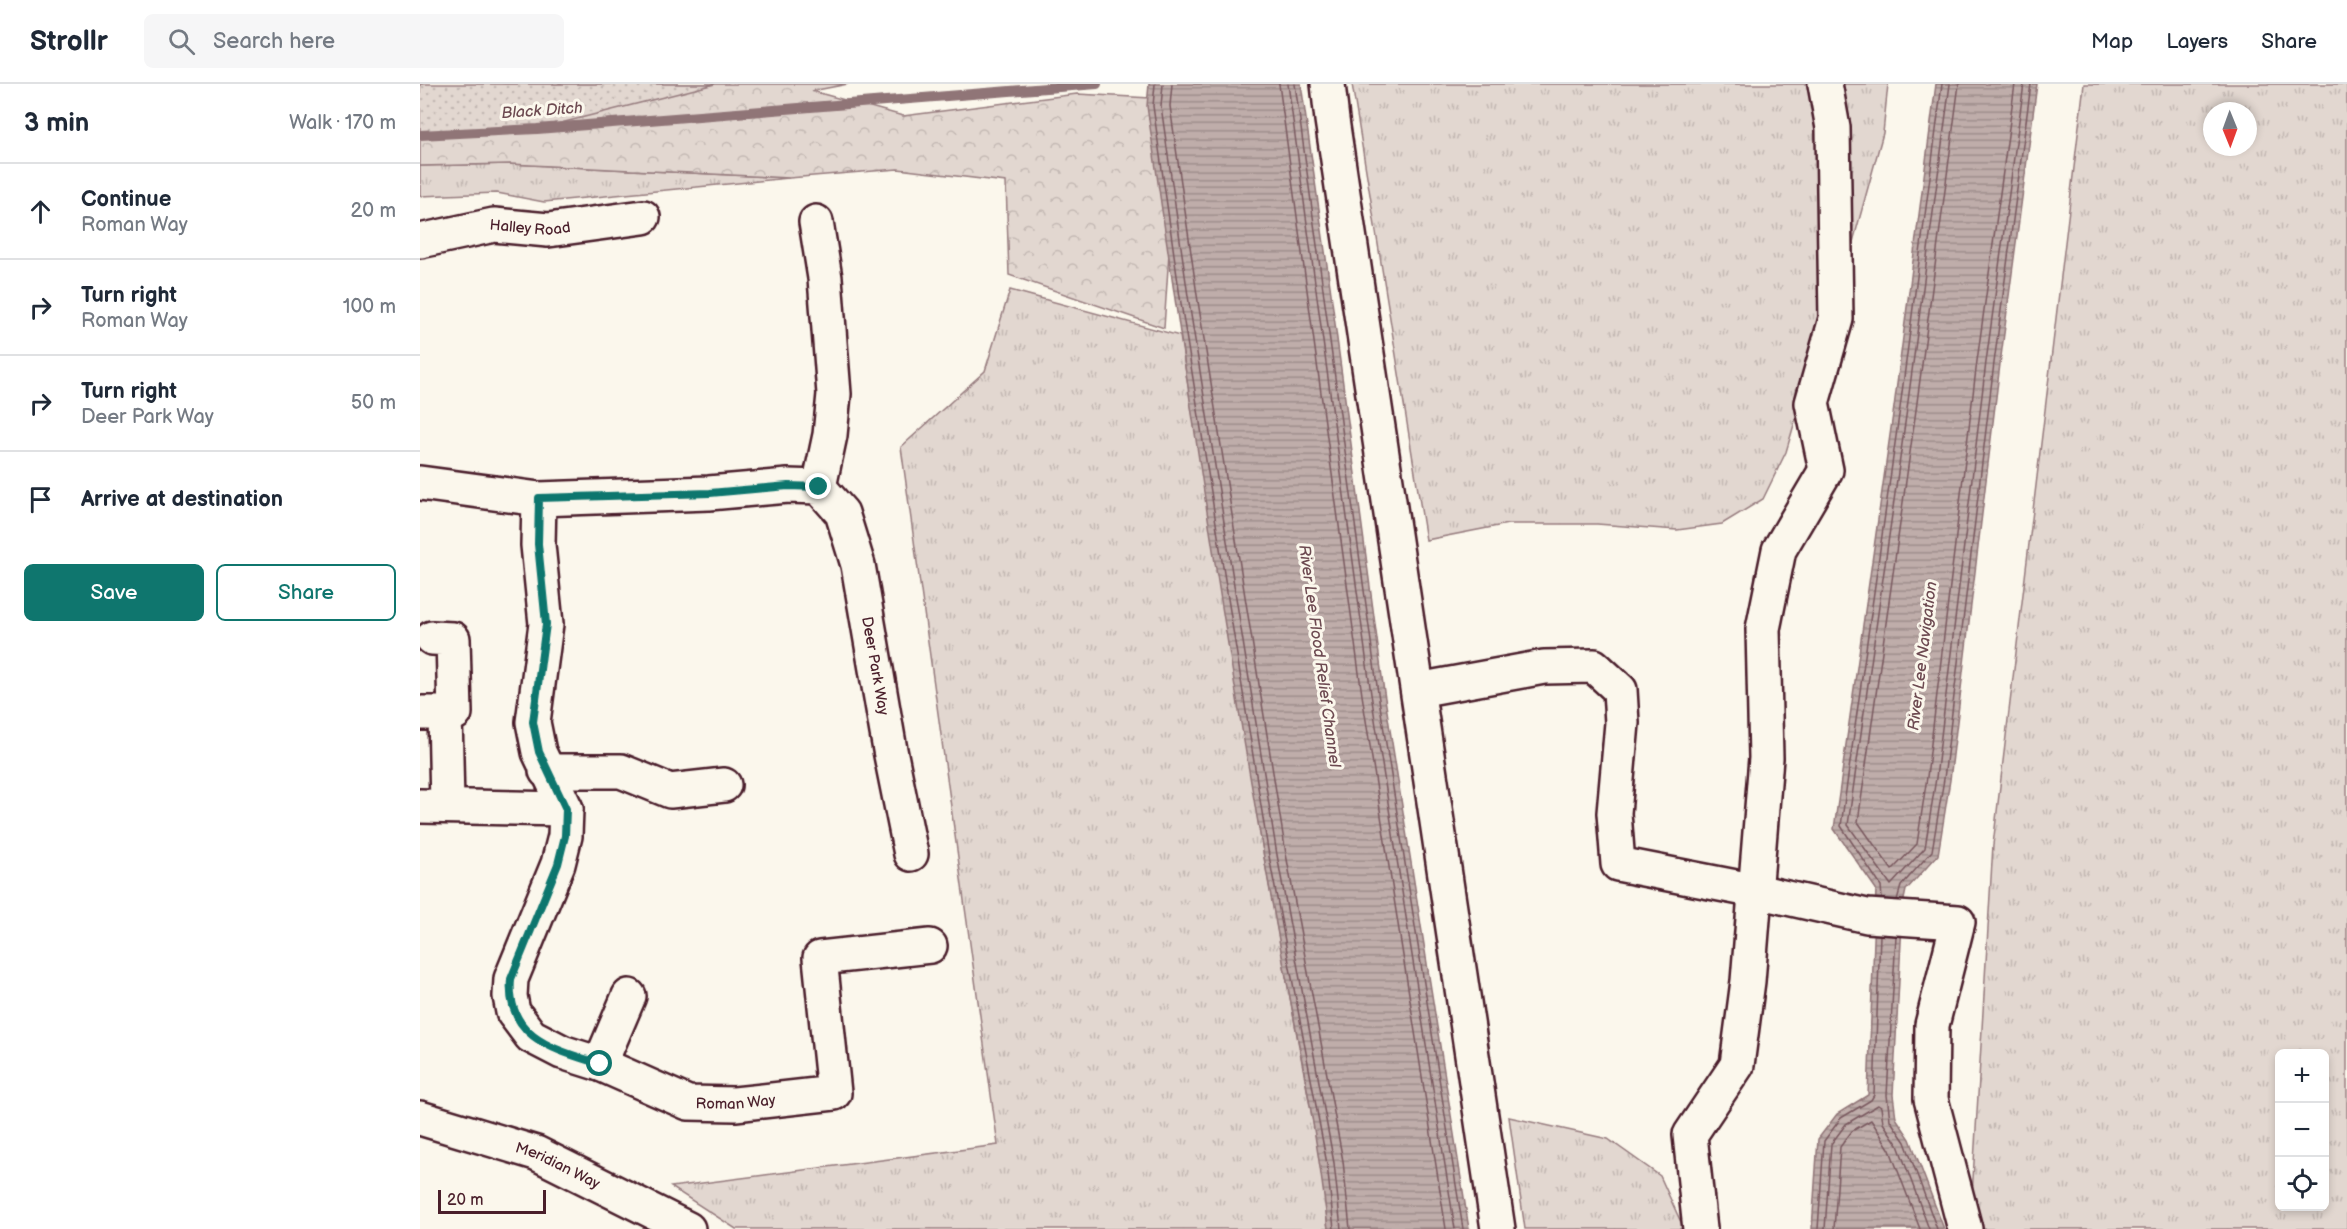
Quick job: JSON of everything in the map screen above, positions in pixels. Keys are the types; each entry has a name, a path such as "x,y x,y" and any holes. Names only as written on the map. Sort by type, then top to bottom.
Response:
{"street":[{"path":"1328,84 1498,1229"},
{"path":"1700,1229 1690,1136 1737,1065 1748,981 1766,758 1763,629 1779,550 1826,470 1812,403 1836,319 1833,128 1826,84"},
{"name":"Halley Road","path":"420,241 494,225 548,230 643,217"},
{"path":"420,483 539,498 710,493 788,486 819,487 830,435 834,394 825,278 816,222"},
{"name":"Deer Park Way","path":"819,487 842,513 858,565 890,750 911,854"},
{"path":"432,638 453,639 455,713 432,713 434,806 566,809 546,771 539,752 533,722 546,624 538,544 539,498"},
{"path":"1418,690 1544,667 1594,666 1620,690 1623,723 1614,813 1617,864 1756,891 1867,916 1958,922 1932,1025 1931,1099 1965,1229"},
{"path":"546,771 621,771 670,791 724,785"},
{"name":"Roman Way","path":"566,809 565,836 558,864 511,979 510,996 513,1012 531,1036 562,1052 600,1064 688,1103 735,1104 834,1093 820,958 930,946"},
{"path":"600,1064 629,996"},
{"name":"Meridian Way","path":"420,1118 536,1153 688,1229"}],"green space":[{"path":"420,84 715,84 537,129 420,135"},
{"path":"504,84 848,84 812,91 903,116 1077,94 1169,99 1174,177 1164,328 1009,275 1006,182 898,169 789,178 510,164 420,166 420,103"},
{"path":"1352,84 1888,84 1883,133 1850,253 1818,343 1786,452 1763,499 1722,524 1677,530 1597,524 1508,524 1426,540"},
{"path":"2084,84 2347,84 2347,1229 1970,1229 1993,845"},
{"path":"510,164 789,178 544,202 497,193 420,196 420,166"},
{"path":"1010,290 1180,336 1264,857 1321,1165 1328,1229 736,1229 671,1187 998,1145 901,447 985,371"},
{"path":"1509,1117 1608,1139 1660,1176 1684,1229 1525,1229"}],"water":[{"name":"River Lee Flood Relief Channel","path":"1149,84 1301,84 1384,692 1469,1229 1328,1229 1315,1136 1264,857 1217,576 1147,106"},
{"name":"River Lee Navigation","path":"1936,84 2037,84 2000,364 1950,780 1938,855 1906,890 1903,904 1893,1095 1896,1118 1910,1139 1944,1229 1812,1229 1818,1139 1837,1114 1868,1095 1876,889 1834,829 1894,407"}],"waterway":[{"name":"Black Ditch","path":"420,135 537,129 1097,84"}],"route":[{"path":"600,1064 562,1052 531,1036 513,1012 510,996 511,979 558,864 565,836 566,809 546,771 539,752 533,722 546,624 538,544 539,498 710,493 788,486 819,487"}]}
